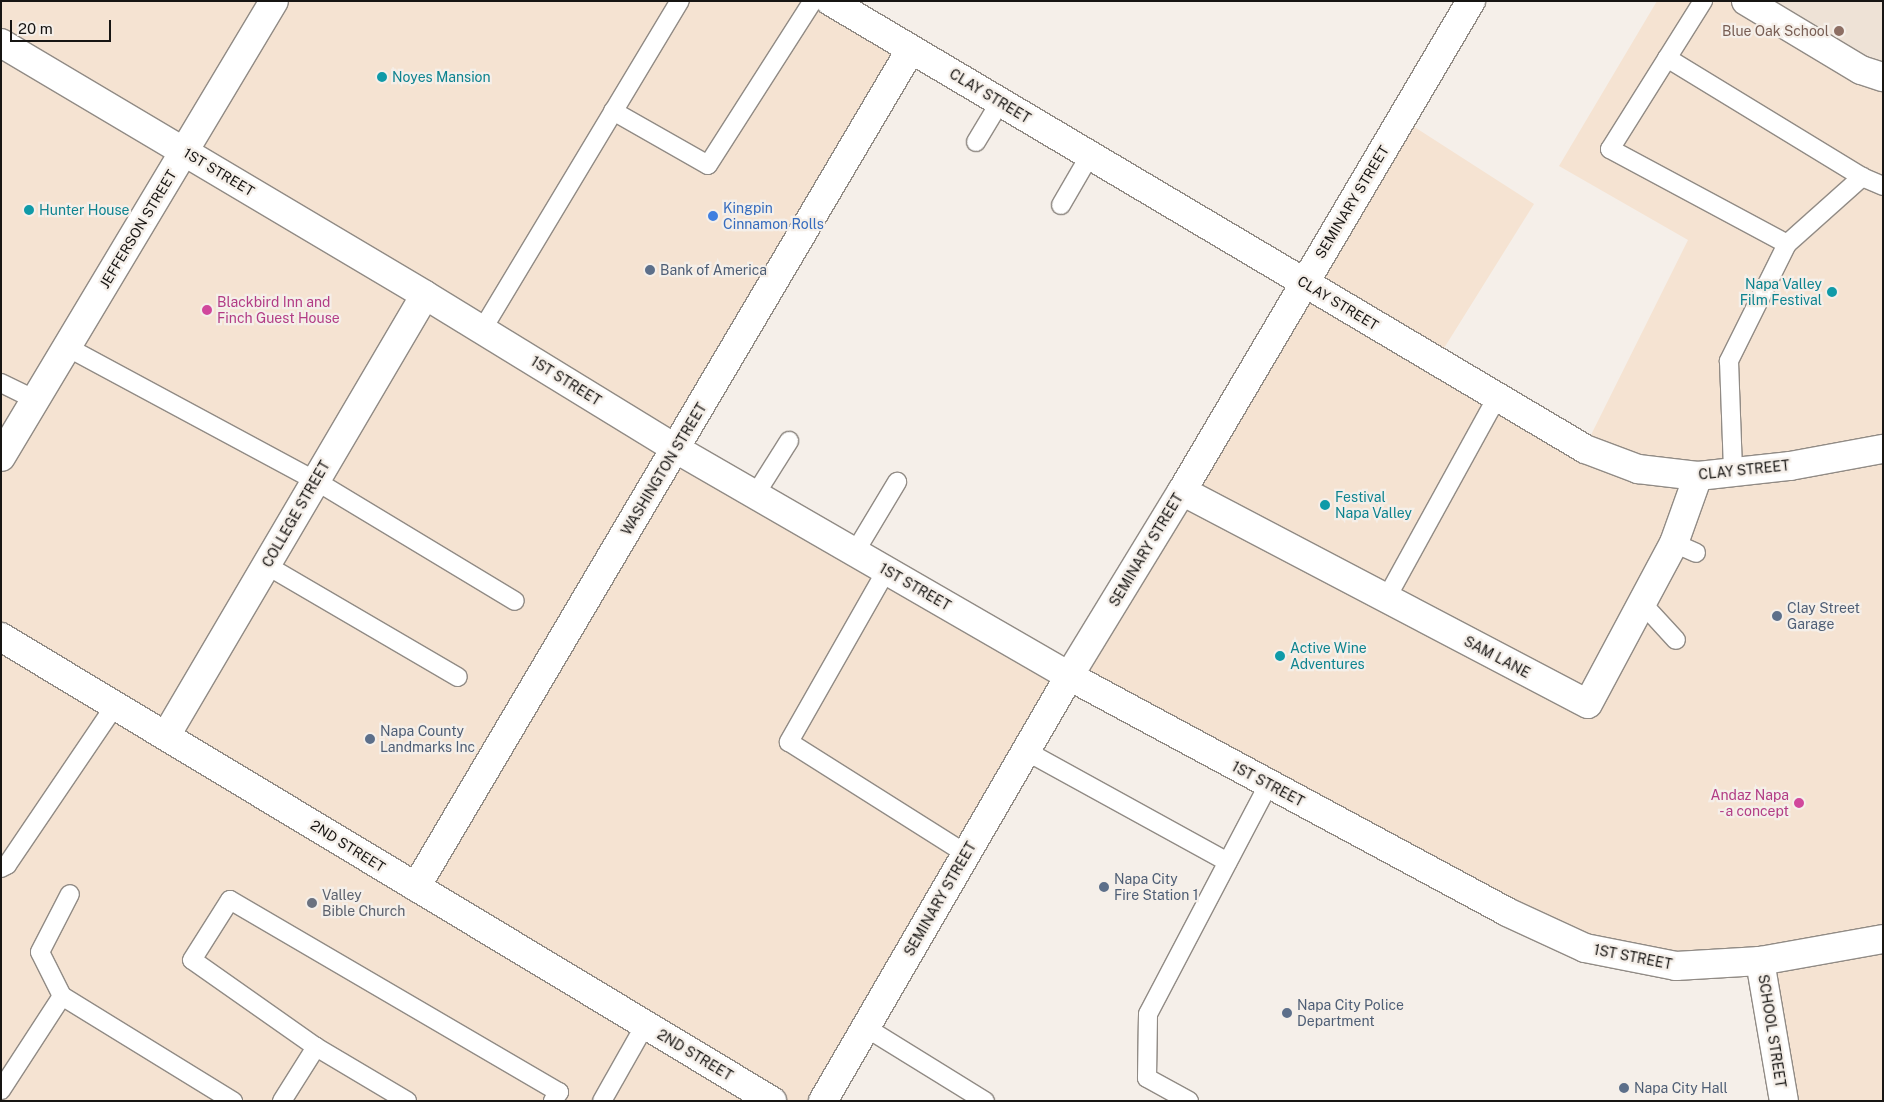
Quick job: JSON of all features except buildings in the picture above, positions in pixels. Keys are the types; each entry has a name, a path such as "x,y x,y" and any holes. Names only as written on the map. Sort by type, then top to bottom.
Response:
{"street":[{"name":"JEFFERSON STREET","path":"1,457 274,1"},
{"name":"CLAY STREET","path":"830,1 1584,449 1638,469 1698,476 1883,449"},
{"name":"SEMINARY STREET","path":"823,1101 1069,676 1182,491 1471,1"},
{"path":"1746,1 1861,70 1883,77"},
{"name":"1ST STREET","path":"1,43 425,295 676,449 755,495 1069,676 1507,912 1585,948 1676,966 1760,961 1883,938"},
{"name":"WASHINGTON STREET","path":"416,887 911,49"},
{"name":"COLLEGE STREET","path":"167,734 425,295"},
{"name":"SAM LANE","path":"1182,491 1588,704 1642,603 1685,548 1698,476"},
{"name":"2ND STREET","path":"1,637 167,734 416,887 772,1101"},
{"name":"SCHOOL STREET","path":"1760,961 1784,1101"}],"lane":[{"path":"482,330 680,1"},
{"path":"613,111 708,165 813,1"},
{"path":"1703,1 1610,150 1787,244"},
{"path":"1667,58 1862,177 1883,186"},
{"path":"976,142 1000,102"},
{"path":"1061,205 1090,155"},
{"path":"1733,472 1729,361 1787,244 1862,177"},
{"path":"68,347 316,481 515,601"},
{"path":"1,383 36,400"},
{"path":"1386,599 1497,397"},
{"path":"755,495 789,441"},
{"path":"855,552 897,482"},
{"path":"266,565 458,677"},
{"path":"886,570 789,742 966,854"},
{"path":"1642,603 1676,640"},
{"path":"1,868 8,865 116,704"},
{"path":"1026,751 1228,862"},
{"path":"1189,1101 1147,1078 1148,1014 1269,784"},
{"path":"70,894 40,952 62,996 233,1101"},
{"path":"407,1101 316,1047 192,960 230,900 559,1092 553,1101"},
{"path":"1,1090 62,996"},
{"path":"602,1101 645,1025"},
{"path":"865,1028 985,1101"},
{"path":"282,1101 316,1047"}],"shaded area":[{"path":"1,1 830,1 911,49 676,449 1069,676 823,1101 1,1101"},
{"path":"1657,1 1746,1 1883,77 1883,1101 1784,1101 1760,961 1585,948 1069,676 1402,119 1534,204 1436,361 1584,449 1688,240 1559,166"},
{"name":"Blue Oak School","path":"1746,1 1883,1 1883,77"}],"place":[{"name":"Blue Oak School","path":"1839,31"},
{"name":"Noyes Mansion","path":"382,77"},
{"name":"Hunter House","path":"29,210"},
{"name":"Kingpin Cinnamon Rolls","path":"713,216"},
{"name":"Bank of America","path":"650,270"},
{"name":"Napa Valley Film Festival","path":"1832,292"},
{"name":"Blackbird Inn and Finch Guest House","path":"207,310"},
{"name":"Festival Napa Valley","path":"1325,505"},
{"name":"Clay Street Garage","path":"1777,616"},
{"name":"Active Wine Adventures","path":"1280,656"},
{"name":"Napa County Landmarks Inc","path":"370,739"},
{"name":"Andaz Napa - a concept","path":"1799,803"},
{"name":"Napa City Fire Station 1","path":"1104,887"},
{"name":"Valley Bible Church","path":"312,903"},
{"name":"Napa City Police Department","path":"1287,1013"},
{"name":"Napa City Hall","path":"1624,1088"}]}
